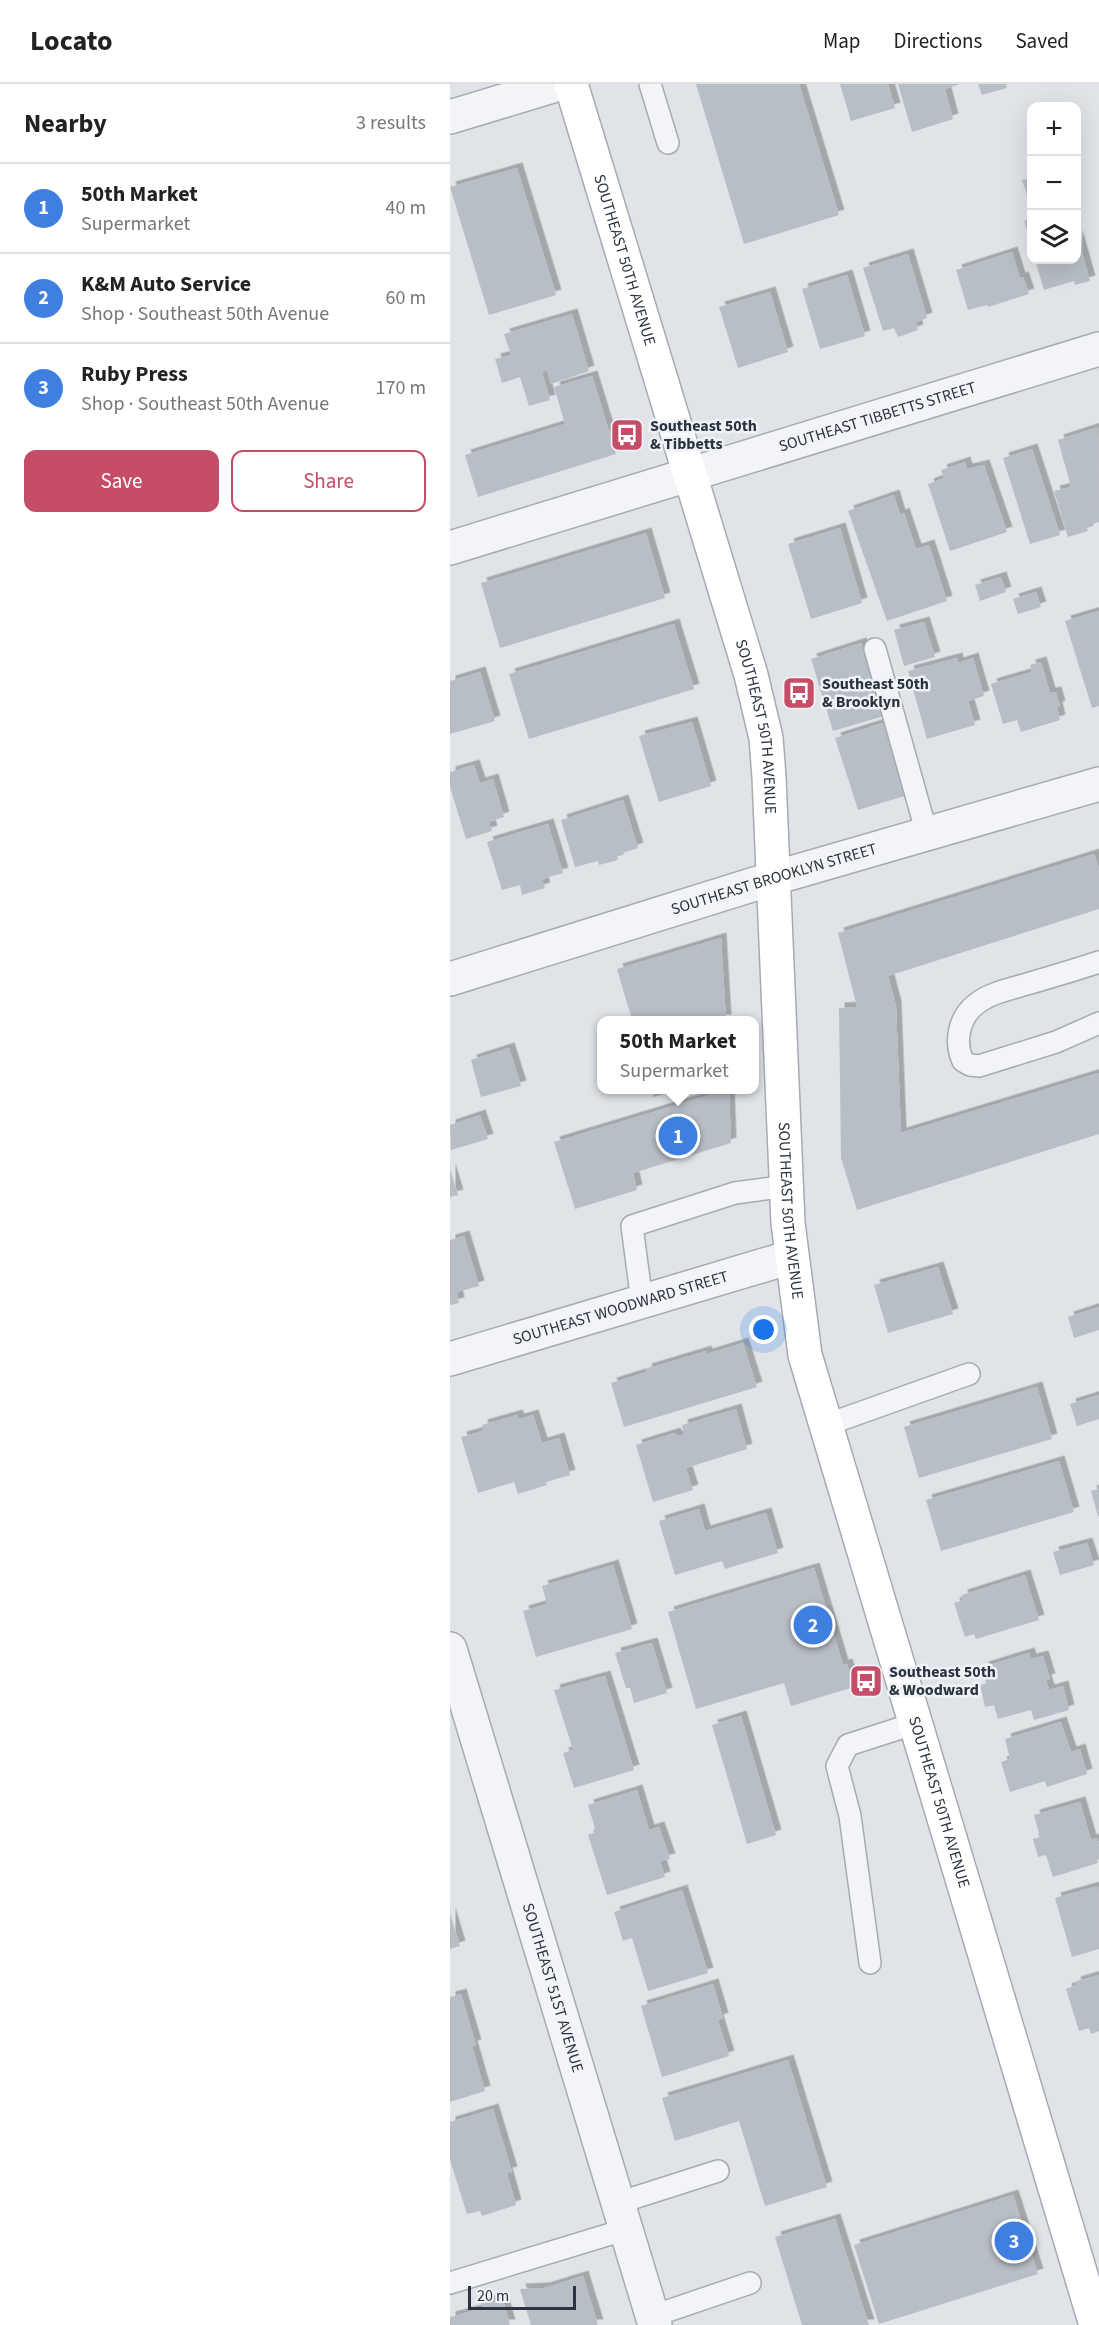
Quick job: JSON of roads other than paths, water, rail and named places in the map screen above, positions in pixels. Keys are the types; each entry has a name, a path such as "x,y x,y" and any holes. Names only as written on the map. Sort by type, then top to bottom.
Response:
{"main road":[{"name":"SOUTHEAST 50TH AVENUE","path":"571,84 751,675 766,738 791,1257 805,1355 1096,2325"}],"street":[{"path":"450,117 560,84"},
{"name":"SOUTHEAST TIBBETTS STREET","path":"450,548 1099,349"},
{"name":"SOUTHEAST BROOKLYN STREET","path":"450,979 774,878 1098,786"},
{"name":"SOUTHEAST WOODWARD STREET","path":"450,1359 791,1257"},
{"name":"SOUTHEAST 51ST AVENUE","path":"450,1649 654,2320"}],"lane":[{"path":"650,84 668,143"},
{"path":"875,649 927,834"},
{"path":"1099,962 997,994 975,1005 961,1026 958,1047 963,1061 979,1066 1056,1042 1099,1023"},
{"path":"642,1302 632,1226 735,1193 787,1186"},
{"path":"826,1425 969,1374"},
{"path":"870,1963 850,1816 837,1766 848,1745 916,1724"},
{"path":"450,2283 622,2216 718,2171"},
{"path":"654,2320 750,2283"}],"place":[{"name":"Southeast 50th & Tibbetts","path":"627,435"},
{"name":"Southeast 50th & Brooklyn","path":"799,693"},
{"name":"50th Market","path":"678,1136"},
{"name":"K&M Auto Service","path":"813,1625"},
{"name":"Southeast 50th & Woodward","path":"866,1681"},
{"name":"Ruby Press","path":"1014,2241"}]}
